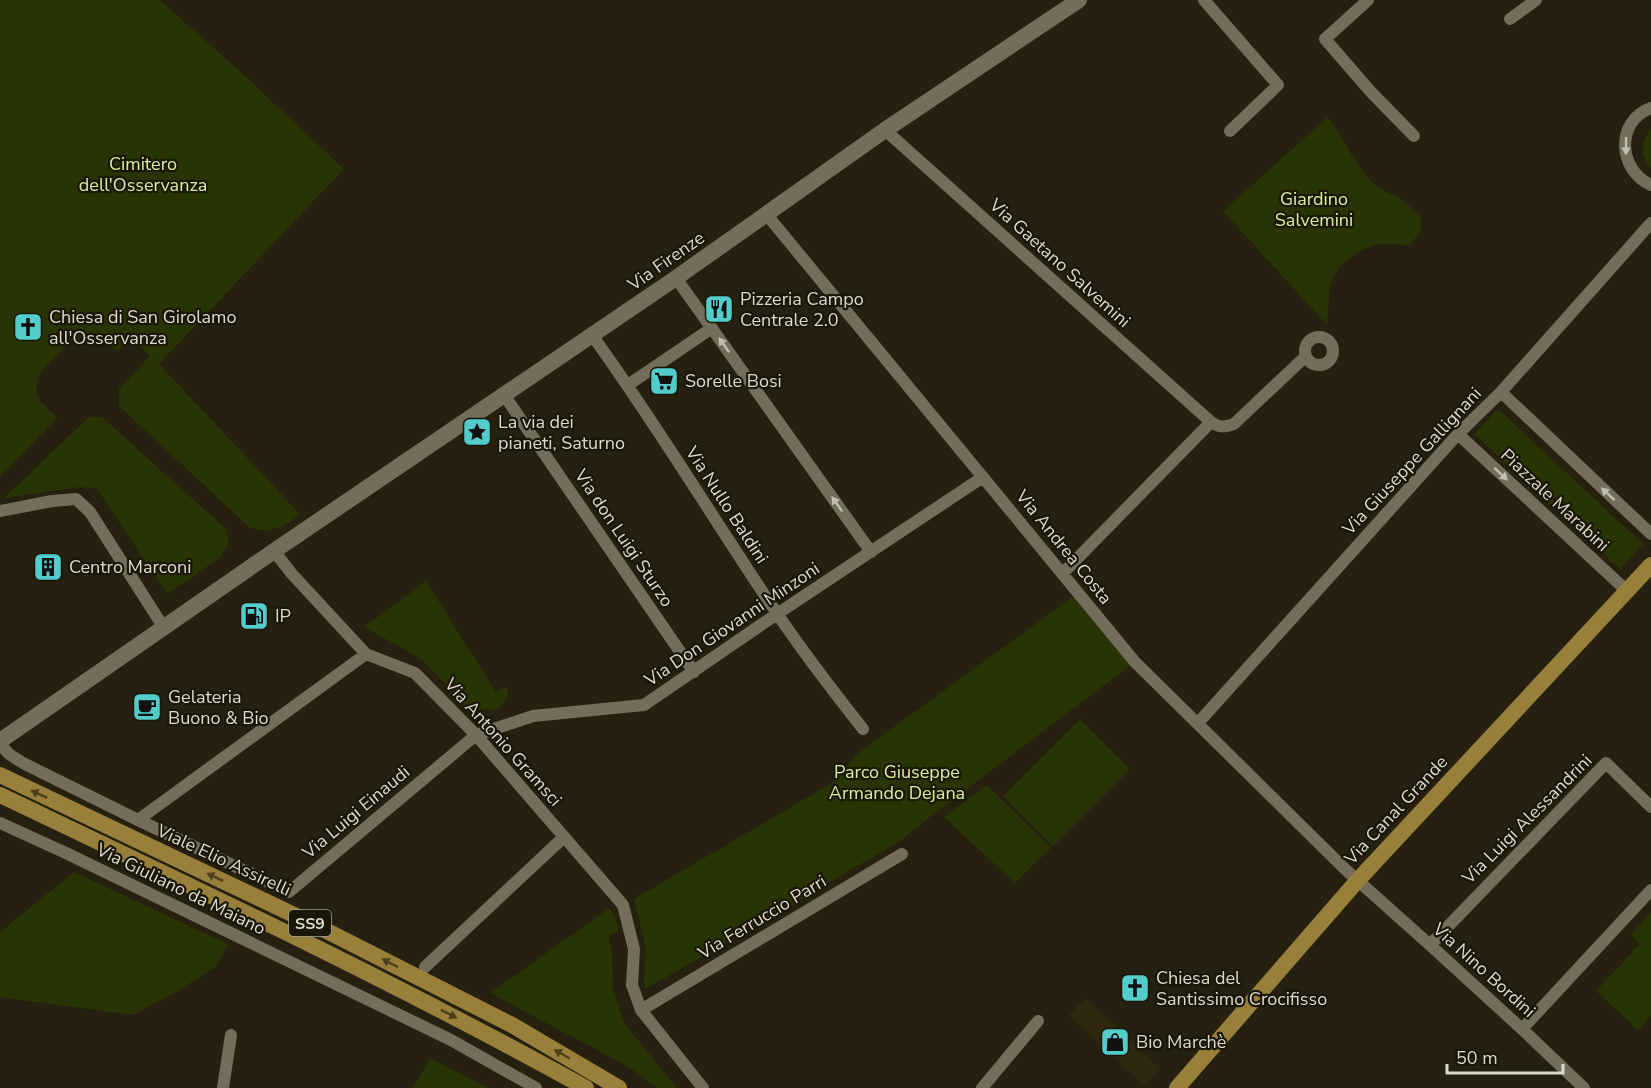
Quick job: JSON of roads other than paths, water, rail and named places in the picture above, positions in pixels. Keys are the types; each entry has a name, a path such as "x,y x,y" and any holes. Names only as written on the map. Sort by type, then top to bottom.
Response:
{"main road":[{"name":"Via Canal Grande","path":"1177,1088 1358,880 1651,565"},
{"name":"Viale Elio Assirelli","path":"0,775 313,924 512,1025 619,1088"},
{"name":"Viale Elio Assirelli","path":"0,795 293,936 508,1045 586,1088"}],"street":[{"name":"Via Firenze","path":"0,742 274,551 676,278 885,130 1079,0"},
{"path":"1204,0 1278,85 1230,130"},
{"path":"1368,0 1325,39 1371,92 1414,136"},
{"path":"1510,19 1536,0"},
{"path":"1651,108 1636,117 1625,141 1625,154 1629,166 1637,177 1651,185"},
{"name":"Via Gaetano Salvemini","path":"885,130 1210,422"},
{"name":"Via Andrea Costa","path":"766,215 1135,662 1358,880"},
{"name":"Via Giuseppe Gallignani","path":"1198,723 1458,434 1501,392 1651,223"},
{"path":"676,278 871,552"},
{"path":"627,385 712,328"},
{"name":"Via Nullo Baldini","path":"592,335 777,614 863,729"},
{"path":"1062,574 1210,422 1225,427 1234,424 1306,356"},
{"path":"1501,392 1651,534"},
{"name":"Via don Luigi Sturzo","path":"504,395 694,672"},
{"name":"Piazzale Marabini","path":"1458,434 1627,591"},
{"name":"Via Don Giovanni Minzoni","path":"476,735 533,716 644,705 983,477"},
{"path":"0,511 76,499 90,512 164,628"},
{"name":"Via Antonio Gramsci","path":"274,551 292,574 366,654 415,673 476,735 622,905 634,950 632,985 641,1010"},
{"path":"138,820 366,654"},
{"name":"Via Luigi Einaudi","path":"0,742 9,754 22,763 288,892 476,735"},
{"name":"Via Luigi Alessandrini","path":"1430,945 1606,763 1651,807"},
{"name":"Via Giuliano da Maiano","path":"0,823 451,1040 536,1088"},
{"path":"425,967 564,837"},
{"name":"Via Ferruccio Parri","path":"641,1010 902,854"},
{"name":"Via Nino Bordini","path":"1358,880 1584,1088"},
{"path":"1522,1029 1651,890"},
{"path":"641,1010 703,1088"},
{"path":"982,1088 1038,1021"},
{"path":"223,1088 231,1035"}],"place":[{"name":"Pizzeria Campo Centrale 2.0","path":"719,309"},
{"name":"Chiesa di San Girolamo all'Osservanza","path":"28,327"},
{"name":"Sorelle Bosi","path":"664,381"},
{"name":"La via dei pianeti, Saturno","path":"477,432"},
{"name":"Centro Marconi","path":"48,567"},
{"name":"IP","path":"254,616"},
{"name":"Gelateria Buono & Bio","path":"147,707"},
{"name":"Chiesa del Santissimo Crocifisso","path":"1135,988"},
{"name":"Bio Marchè","path":"1115,1042"}],"park label":[{"name":"Cimitero dell'Osservanza","path":"143,174"},
{"name":"Giardino Salvemini","path":"1314,209"},
{"name":"Parco Giuseppe Armando Dejana","path":"897,782"}]}
